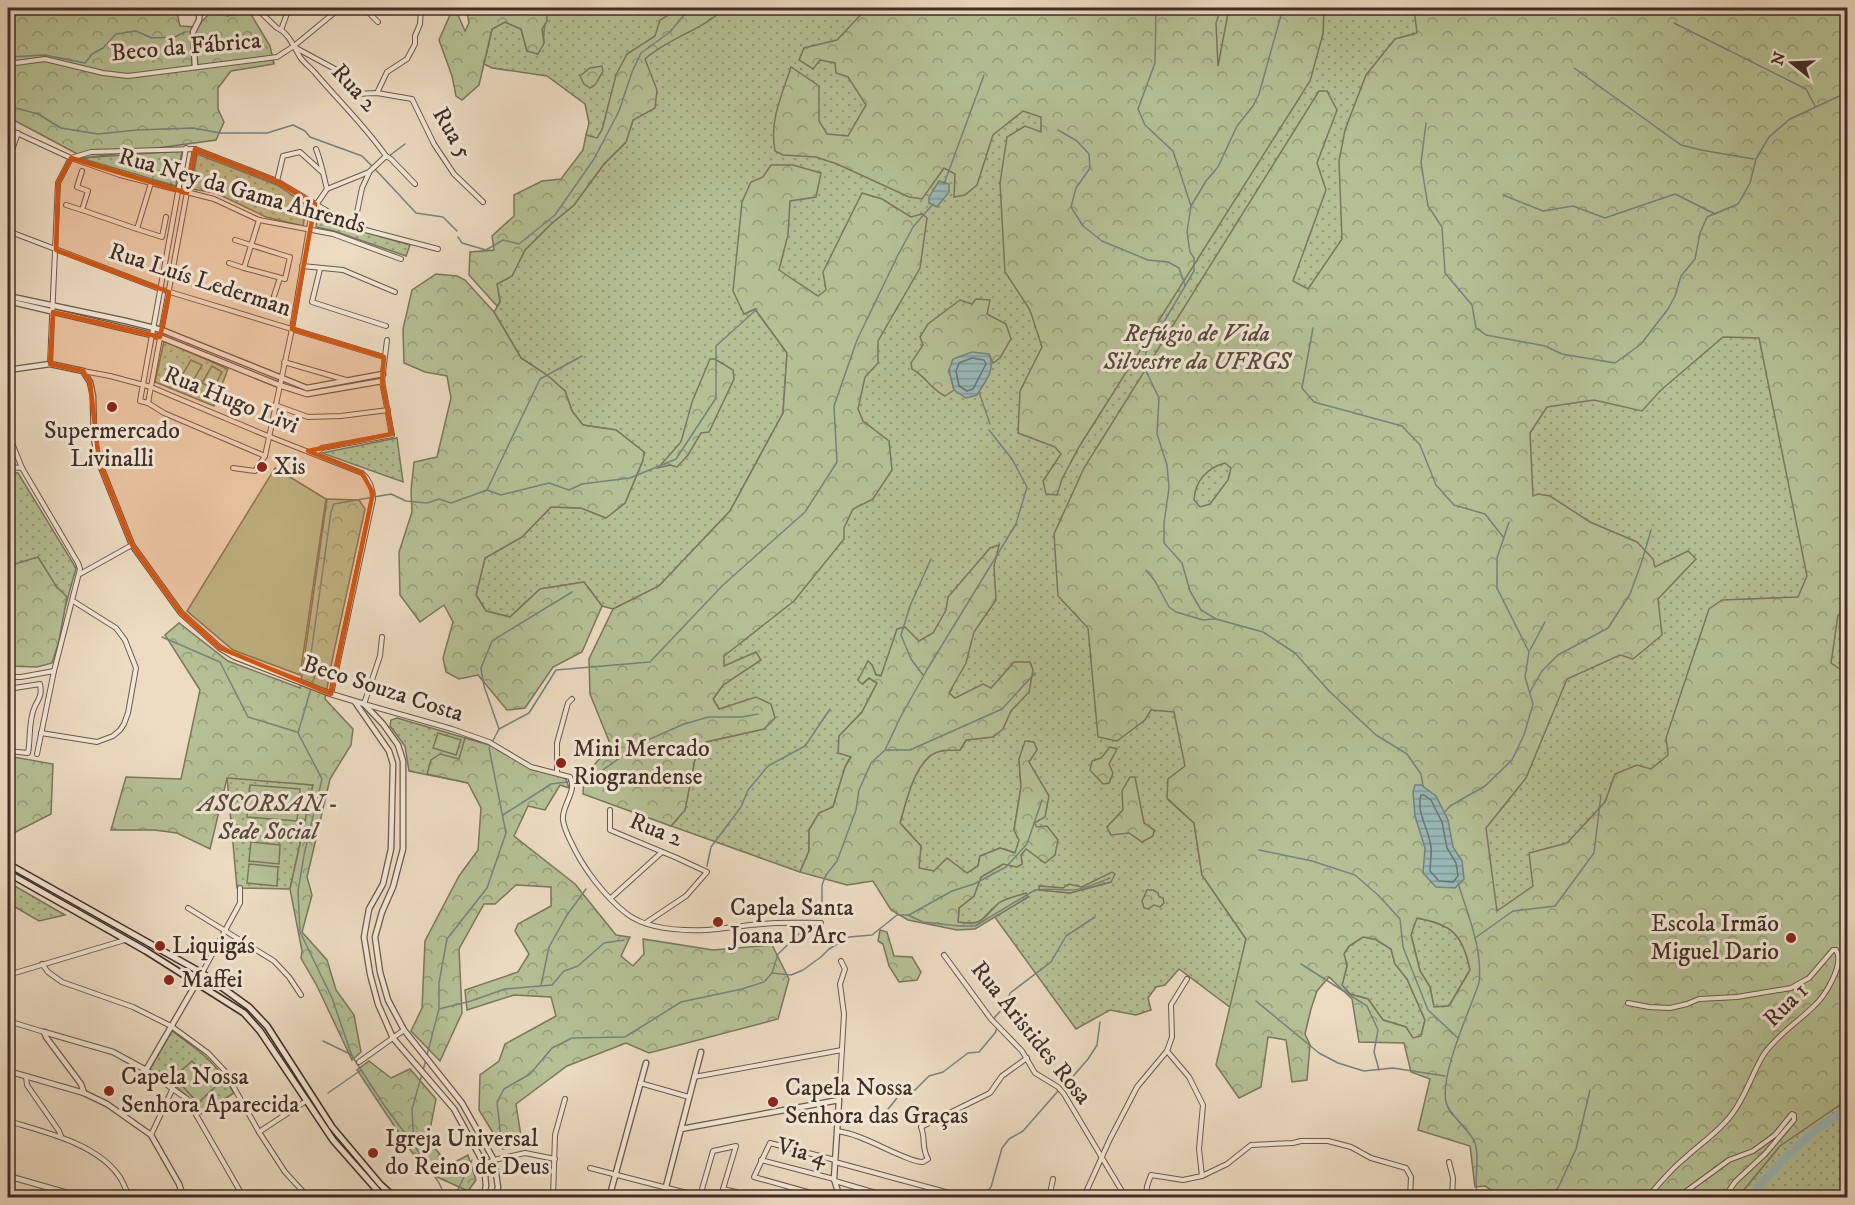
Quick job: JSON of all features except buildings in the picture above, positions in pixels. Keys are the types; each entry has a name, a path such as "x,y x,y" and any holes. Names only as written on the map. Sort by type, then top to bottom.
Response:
{"main road":[{"path":"8,864 211,978 249,1007 267,1026 332,1127 380,1184 395,1197"},
{"path":"8,873 126,939 244,1013 260,1031 333,1140 384,1197"},
{"path":"186,976 196,978 202,973"},
{"path":"197,982 202,977 211,978"}],"street":[{"path":"195,67 194,32 200,20 200,8"},
{"name":"Rua 2","path":"256,8 281,30 295,47 301,59 311,67 343,106 372,135 387,156 415,184"},
{"path":"281,30 289,8"},
{"name":"Beco da Fábrica","path":"8,64 45,59 103,73 128,76 277,57 295,47 340,8"},
{"path":"364,8 378,22"},
{"path":"377,93 387,72 407,59 415,44 421,8"},
{"name":"Rua 5","path":"295,47 335,69 356,94 377,93 412,99 434,144 454,174 483,202"},
{"name":"Rua Ney da Gama Ahrends","path":"8,129 71,158 120,175 214,199 259,220 333,234 401,259"},
{"path":"8,161 18,133"},
{"path":"186,148 140,401 265,456"},
{"path":"148,403 195,149"},
{"path":"50,364 58,183 71,158 91,152 195,149 277,181 354,227 438,249"},
{"path":"315,149 322,164 327,189"},
{"path":"277,181 283,156 300,152 322,172"},
{"path":"233,468 255,471 265,456 292,329 308,230 315,204 327,189 369,172 387,156"},
{"path":"82,171 77,187 88,191 82,210"},
{"path":"354,227 362,188 369,172"},
{"path":"137,229 151,183"},
{"path":"66,205 162,237 166,217"},
{"path":"244,268 259,220"},
{"name":"Rua Luís Lederman","path":"8,231 160,289 384,357"},
{"path":"229,263 285,278 290,257 235,240"},
{"path":"302,266 344,270 396,292"},
{"path":"320,269 312,302 386,326"},
{"path":"274,296 279,278"},
{"path":"8,296 160,337 309,394 382,381"},
{"path":"8,301 162,330 308,388 382,374"},
{"path":"315,454 322,448 392,435 382,381 387,340"},
{"path":"284,362 347,380"},
{"path":"8,370 50,364 83,371"},
{"name":"Rua Hugo Livi","path":"83,371 151,387 362,473 369,481 373,499 331,694"},
{"name":"Beco Souza Costa","path":"83,371 90,382 93,396 94,439 99,462 132,545 181,614 220,648 235,657 331,694 489,742 531,767 557,773"},
{"path":"275,405 308,417 341,416 388,410"},
{"path":"8,433 22,468 78,563 79,575 54,671 37,754"},
{"path":"8,466 22,468"},
{"path":"79,575 132,545"},
{"path":"41,733 98,742 106,740 120,730 128,713 136,668 125,640 116,628 72,601"},
{"path":"382,637 380,656 364,704 383,724 398,745 403,761 403,849 393,887 382,912 375,937 380,972 387,1000 404,1030 462,1103 494,1160 498,1187 495,1197"},
{"path":"8,677 54,671"},
{"path":"8,689 40,684 41,697 34,708 27,753 8,751"},
{"path":"572,699 568,703 557,743 557,773 573,780 563,820 585,869 628,915 666,928 707,930 761,924 821,923"},
{"path":"356,702 389,751 393,764 392,849 383,884 369,909 364,937 370,975 378,1004 393,1038 454,1109 484,1164 486,1186 483,1197"},
{"name":"Rua 2","path":"610,810 609,830 707,872 686,896 646,923"},
{"path":"611,898 662,852"},
{"path":"383,884 393,887"},
{"path":"202,973 240,903 240,888"},
{"path":"188,908 274,961 301,995"},
{"path":"8,975 126,939"},
{"name":"Rua 1","path":"1628,1003 1670,1008 1699,999 1737,997 1791,988 1809,978 1833,950 1836,950 1839,955 1839,963 1824,994 1815,1006 1788,1027 1764,1054 1747,1089 1719,1130 1683,1159 1647,1197"},
{"name":"Rua Aristides Rosa","path":"944,955 992,1019 1022,1051 1035,1073 1058,1087 1064,1094 1126,1197"},
{"path":"840,1197 834,1180 844,1014 840,984 845,969 841,962"},
{"path":"42,964 48,972 62,982 133,1007 171,1026 208,1053 224,1070 285,1172 309,1197"},
{"path":"370,975 380,972"},
{"path":"1085,1197 1110,1139 1137,1087 1167,1051 1172,1037 1171,1005 1187,979"},
{"path":"146,1070 197,982"},
{"path":"8,1021 113,1052 173,1088 187,1099 244,1197"},
{"path":"359,1062 404,1030"},
{"path":"44,1032 81,1084 84,1093"},
{"path":"694,1077 842,1050"},
{"path":"1167,1051 1189,1077 1203,1105 1199,1149 1202,1176"},
{"path":"663,1197 700,1052"},
{"path":"837,1131 850,1133 923,1162 928,1159 923,1150 924,1136 921,1127 990,1093 1002,1076 1026,1058"},
{"path":"609,1197 646,1063"},
{"path":"8,1071 84,1093 108,1104 151,1135 181,1190 180,1197"},
{"path":"26,1077 27,1085 61,1136"},
{"path":"640,1083 689,1097"},
{"path":"151,1135 173,1088"},
{"path":"553,1197 555,1135 565,1099"},
{"path":"681,1129 839,1100"},
{"path":"259,1132 306,1101"},
{"path":"1677,1197 1729,1160 1753,1151 1775,1135 1792,1114 1794,1115 1794,1120 1765,1154 1724,1197"},
{"path":"8,1121 61,1136 83,1146 119,1176 130,1197"},
{"path":"1146,1197 1151,1175 1183,1180 1202,1176 1227,1164 1251,1145 1301,1141 1328,1141 1352,1147 1371,1158 1406,1168 1411,1177 1410,1197"},
{"path":"829,1197 754,1177 769,1144 772,1142 953,1194"},
{"path":"700,1196 713,1151 736,1146 723,1188 735,1195"},
{"path":"484,1164 525,1154 555,1159"},
{"name":"Via 4","path":"761,1160 893,1197"},
{"path":"1449,1162 1453,1178 1452,1197"},
{"path":"590,1168 706,1197"},
{"path":"8,1176 85,1197"},
{"path":"1050,1197 1053,1179"},
{"path":"748,1195 757,1197"}],"highlighted area":[{"path":"195,149 277,181 315,204 292,329 384,357 382,381 392,434 308,451 362,473 373,493 331,694 220,648 181,613 132,545 99,462 90,382 83,371 50,364 53,312 160,337 169,292 56,250 58,183 71,158 187,193"}],"green space":[{"path":"8,8 159,8 177,13 180,26 197,27 207,16 206,8 226,8 227,16 249,11 270,46 274,64 231,71 218,88 218,109 224,122 216,140 85,158 8,117"},
{"path":"453,8 465,31 469,23 466,8 547,8 547,21 542,29 544,43 538,54 527,51 521,29 505,22 492,29 479,85 462,100 456,96 452,76 439,40"},
{"name":"Refúgio de Vida Silvestre da UFRGS","path":"547,8 554,8 558,12 566,8 1847,8 1847,1197 1502,1197 1475,938 1167,799 1194,823 1202,875 1246,939 1231,1008 1179,969 1165,985 1156,987 1148,998 1151,1010 1136,1015 1110,1010 1076,1029 994,916 1027,898 1002,901 974,923 958,922 959,908 974,896 981,877 1003,864 1017,867 1022,864 1021,855 1036,827 1029,761 1036,750 1019,759 1021,787 1014,830 1019,840 1016,853 1000,848 980,856 978,866 967,874 918,868 921,846 900,823 918,770 932,755 941,751 960,750 966,740 993,737 949,693 952,689 887,660 881,676 876,675 872,665 858,679 863,684 869,678 877,683 862,712 839,736 851,756 845,767 833,807 819,813 809,830 809,851 800,872 671,826 685,810 695,759 706,742 764,729 719,709 713,699 723,685 760,660 756,653 724,667 723,656 837,462 774,273 744,314 755,309 787,353 783,413 730,511 659,586 613,609 602,606 584,582 540,589 510,617 486,611 476,595 485,558 522,537 551,507 581,508 606,518 625,503 643,460 644,452 616,430 583,425 572,411 565,391 547,375 521,358 494,312 500,302 497,284 512,276 525,250 574,205 604,164 626,142 633,120 647,112 617,74 602,130 597,139 586,135 589,123 585,104 547,76 492,68 484,64 492,29 505,22 521,29 527,51 544,43","holes":["1140,806 1144,823 1154,830 1129,833 1107,827 1123,810","1097,880 1111,882 1070,893 1039,889 1040,886 1082,887"]},
{"path":"672,8 725,8 706,23 665,45 645,59 657,90 655,108 633,120 626,142 604,164 574,205 525,250 512,276 497,284 500,302 497,306 469,275 470,252 494,250 492,236 514,216 514,195 542,181 561,179 583,150 586,135 597,138 602,130 616,75 627,54 655,36 660,20 667,16"},
{"path":"867,8 1221,8 1216,23 1218,66 1229,8 1324,8 1323,34 1310,81 1079,447 1062,479 1057,495 1046,494 1043,481 1061,454 1055,447 1018,433 1020,391 1042,347 1030,310 1005,272 1000,183 1007,137 1025,126 1041,132 1041,117 1023,111 993,135 977,185 965,195 954,197 955,174 944,168 922,199 909,197 837,164 816,157 783,155 775,151 775,119 791,67 819,86 819,121 827,134 848,136 866,105 848,77 836,73 835,63 820,60 813,69 799,60 804,48 837,40"},
{"name":"Refúgio de Vida Silvestre da UFRGS","path":"1414,8 1847,8 1848,610 1838,615 1831,663 1847,674 1847,1100 1780,1146 1738,1197 1502,1197 1485,1186 1475,1187 1470,1146 1418,1130 1430,1079 1411,1072 1404,1043 1359,1042 1352,999 1329,977 1317,991 1305,1034 1310,1045 1307,1080 1292,1082 1286,1040 1268,1037 1261,1087 1239,1098 1216,1065 1246,939 1202,875 1194,823 1167,798 1168,779 1185,766 1174,712 1151,710 1145,720 1117,741 1098,737 1088,628 1058,596 1054,534 1084,468 1319,91 1327,91 1337,110 1317,163 1326,190 1293,281 1308,289 1342,239 1339,161 1345,130 1366,75 1395,39 1417,33","holes":["1723,337 1759,338 1807,576 1798,597 1722,600 1709,609 1666,738 1668,755 1651,769 1637,765 1615,774 1605,802 1567,843 1529,853 1533,886 1497,911 1486,828 1526,778 1567,679 1620,655 1633,659 1662,635 1658,599 1696,559 1688,551 1655,567 1653,559 1637,542 1590,522 1550,496 1538,494 1533,496 1530,433 1547,407 1594,400 1642,411 1660,391","1225,463 1231,468 1228,480 1210,504 1200,507 1194,500 1197,487 1203,476","1417,918 1447,928 1454,933 1464,948 1470,970 1449,1006 1434,1007 1430,987 1420,971 1411,935","1363,937 1375,939 1391,949 1395,964 1407,979 1425,1020 1421,1036 1413,1038 1406,1027 1383,1020 1368,999 1350,994 1342,985 1347,966 1344,954 1349,946"]},
{"path":"602,66 603,71 595,85 590,88 584,84 580,76 590,68"},
{"path":"182,151 176,186 80,158"},
{"path":"197,154 277,185 307,205 303,226 266,217 216,193 191,189"},
{"path":"771,165 793,165 821,173 816,197 790,201 788,235 779,270 818,296 826,290 823,272 862,193 882,199 911,217 922,214 927,218 920,268 878,341 878,363 865,377 858,409 863,421 889,441 892,470 873,499 853,509 844,528 844,539 794,601 724,656 724,666 756,652 761,660 723,685 713,699 719,709 756,697 771,704 775,718 764,729 706,742 695,759 685,810 671,826 583,794 584,776 611,746 590,694 589,659 613,609 659,586 730,511 783,413 787,353 755,309 744,314 733,291 742,202 751,182 763,177"},
{"path":"318,212 354,229 410,245 406,256 316,227"},
{"path":"436,274 457,276 465,280 494,312 521,358 547,375 565,391 572,411 583,425 616,430 644,452 643,460 625,503 606,518 581,508 551,507 522,537 485,558 476,595 486,611 510,617 540,589 584,582 602,606 582,652 553,667 525,708 507,710 478,675 459,679 446,672 443,658 453,622 444,605 420,622 400,595 399,552 412,512 411,491 414,462 437,457 451,398 447,376 425,372 404,363 403,329 412,290"},
{"path":"976,299 990,300 987,314 1006,324 1011,339 1000,358 993,363 989,354 949,370 954,390 945,396 912,369 911,363 923,345 920,337 928,324 960,300 972,304"},
{"path":"164,341 228,369 214,406 155,382"},
{"path":"710,359 715,359 733,370 734,379 709,432 701,433 688,455 677,467 670,465 658,468 681,442 692,402"},
{"path":"191,360 202,365 192,383 181,377"},
{"path":"212,366 222,372 213,389 202,383"},
{"path":"397,438 403,482 322,453"},
{"path":"275,468 326,499 300,675 233,650 187,611"},
{"path":"8,472 18,473 76,568 50,662 8,667"},
{"path":"327,499 359,500 365,509 325,699 353,729 351,745 330,779 307,877 312,895 302,932 327,960 336,990 354,1015 361,1052 352,1060 301,958 302,951 290,889 313,785 227,778 210,849 177,833 154,830 111,830 126,777 181,779 200,690 165,635 179,623 228,661 300,688"},
{"path":"999,545 994,566 996,600 974,632 966,663 949,693 955,698 983,684 991,688 1014,662 1030,662 1033,670 1029,692 1011,711 1003,729 993,737 966,740 960,750 941,751 932,754 925,761 913,781 900,823 921,846 919,868 934,871 947,858 967,873 978,866 980,856 1000,848 1015,853 1019,840 1014,830 1021,787 1019,759 1025,741 1034,742 1037,750 1029,762 1049,796 1045,817 1034,823 1037,827 1047,826 1058,840 1055,855 1045,863 1026,849 1021,855 1022,864 1017,867 1003,864 981,877 974,896 959,908 958,922 978,922 1008,898 1026,893 1028,897 975,929 957,930 908,920 891,910 873,881 847,885 800,872 809,851 809,830 819,813 833,807 845,767 851,757 838,753 839,736 862,712 877,683 869,678 862,684 858,680 868,661 876,675 881,676 897,629 905,627 919,641 933,633 946,610 948,597 990,548"},
{"path":"38,557 56,586 67,597 59,641 52,663 37,667 8,666 8,566"},
{"path":"397,718 493,746 468,783 409,771 405,746 390,726 391,720"},
{"path":"438,733 461,740 456,755 433,748"},
{"path":"465,738 493,746 533,770 555,774 566,779 569,788 560,785 545,810 528,806 514,836 575,884 616,935 630,937 621,956 633,966 644,954 643,939 713,950 772,945 789,979 778,1019 649,1053 626,1043 567,1066 516,1104 522,1143 503,1149 479,1110 480,1075 499,1061 505,1044 556,1016 551,997 514,995 467,1010 465,990 518,972 529,954 515,931 518,924 551,906 551,887 516,885 495,904 484,904 459,949 462,1013 440,1061 411,1031 422,1008 425,941 459,876 478,850 481,808 468,783 427,774 431,760 440,754 459,759"},
{"path":"1110,747 1117,749 1109,764 1113,773 1109,783 1103,784 1090,770 1092,761 1101,758"},
{"path":"8,756 53,764 51,814 8,836"},
{"name":"ASCORSAN - Sede Social","path":"227,777 313,785 290,889 237,888"},
{"path":"1130,777 1135,777 1144,823 1154,830 1153,836 1142,842 1129,833 1111,835 1107,827 1123,810 1122,791"},
{"path":"250,785 300,789 297,821 247,817"},
{"path":"251,842 280,845 279,864 249,861"},
{"path":"249,864 278,867 277,886 247,883"},
{"path":"1112,872 1115,874 1111,882 1070,893 1039,890 1039,886 1063,888 1069,884 1082,887"},
{"path":"13,885 65,915 39,921 8,903 8,890"},
{"path":"1147,890 1153,890 1163,898 1164,903 1160,907 1154,905 1148,909 1144,908 1142,901"},
{"path":"1416,918 1447,928 1454,933 1464,948 1470,970 1449,1006 1434,1007 1430,987 1420,971 1411,935"},
{"path":"880,930 887,932 894,956 912,957 921,972 917,980 899,982 889,966 883,944 878,941"},
{"path":"1363,937 1375,939 1391,949 1395,964 1407,979 1425,1020 1421,1036 1413,1039 1406,1027 1383,1020 1368,999 1350,994 1342,985 1347,966 1344,954 1349,946"},
{"path":"172,1031 207,1058 221,1073 234,1093 201,1114 178,1088 150,1069"},
{"path":"192,1061 216,1086 198,1103 174,1077"},
{"path":"369,1061 391,1078 410,1069 436,1099 428,1140 449,1165 468,1155 476,1180 468,1191 428,1173 411,1151 357,1070"}],"water":[{"path":"939,181 949,184 949,192 937,207 929,203 929,197"},
{"path":"972,352 989,354 991,366 989,376 977,395 966,398 954,390 949,370 953,359"},
{"path":"1415,785 1421,785 1436,796 1448,820 1453,847 1462,861 1464,879 1455,888 1436,887 1423,873 1425,848 1415,816 1413,792"}],"waterway":[{"path":"458,237 462,243 486,250 503,240 519,244 555,215 594,159 619,111 641,53 670,32 690,8"},
{"path":"1156,8 1155,63 1138,109 1145,125 1173,151 1191,206"},
{"path":"1283,8 1259,94 1253,106 1237,126 1218,167 1206,181 1191,206 1187,232 1190,252 1194,258 1194,271 1146,352 1144,367 1159,398 1157,434 1167,465 1169,488 1164,523 1164,543 1182,563 1190,591 1201,610 1216,619 1263,632 1295,653 1330,692 1376,735 1407,754 1421,774 1423,786"},
{"path":"1674,23 1806,89 1815,106"},
{"path":"8,57 45,55 85,63 116,34 136,31 152,38 175,37 185,32"},
{"path":"1574,68 1681,145 1754,159"},
{"path":"944,184 984,75"},
{"path":"1426,123 1421,163 1428,206 1442,227 1445,273 1472,305 1476,328 1486,335 1545,346 1562,354 1615,363 1641,344 1668,309 1681,276 1695,259 1700,233 1707,217 1738,204 1750,183 1756,159 1769,137 1790,119 1848,92"},
{"path":"8,106 38,114 61,128 98,134 193,128 220,133 267,133 293,125 305,131 310,137 362,156 372,166"},
{"path":"1058,130 1077,141 1089,154 1090,168 1076,188 1071,207 1083,226 1102,241 1148,260 1168,262 1179,268 1185,285"},
{"path":"389,156 405,144"},
{"path":"375,169 416,213 443,217 457,231"},
{"path":"1503,195 1543,211 1573,206 1605,218 1675,194 1715,214"},
{"path":"427,1055 439,1009 439,983 447,939 487,888 506,833 489,748 499,729 529,713 556,670 650,662 722,586 805,512 837,462 834,406 857,340 913,227 933,204"},
{"path":"413,1144 352,1056 332,998 300,932 298,891 322,779 298,733 316,671 311,654 334,504 391,494 406,501 427,503 439,499 451,503 487,490 501,495 549,483 569,490 582,484 630,478 676,459 716,398 716,346 757,309"},
{"path":"1313,328 1302,388 1314,402 1402,426 1420,445 1436,485 1454,505 1485,514 1504,538"},
{"path":"487,490 540,379 582,356"},
{"path":"979,392 990,424"},
{"path":"822,917 822,885 826,875 837,861 856,810 859,790 871,763 885,750 928,668 1016,524 1027,487 1012,459 989,430"},
{"path":"1444,813 1450,806 1485,786 1512,760 1524,735 1533,704 1525,677 1529,652 1497,588 1497,558 1509,522"},
{"path":"1530,692 1542,671 1558,655 1608,628 1630,594 1651,530"},
{"path":"923,675 911,659 901,635 910,606 931,559"},
{"path":"1146,570 1155,581 1169,607 1176,612 1203,620 1215,619"},
{"path":"499,729 484,686 481,668 492,641 572,592"},
{"path":"1530,650 1545,622"},
{"path":"162,637 220,662 248,717 297,732"},
{"path":"886,750 910,750 1002,709 1035,673"},
{"path":"707,866 711,847 741,807 748,790 768,766 805,746 830,709"},
{"path":"503,815 551,784 590,779 641,743 684,724 709,717 742,717 758,714"},
{"path":"1475,938 1513,911 1555,906 1594,853 1601,795"},
{"path":"909,915 952,891 974,884 1006,867 1027,844 1042,800"},
{"path":"1259,850 1312,861 1355,875 1379,896 1400,919 1403,947 1428,1010 1458,1038"},
{"path":"497,1147 501,1138 497,1102 504,1089 530,1074 552,1048 572,1038 625,1037 681,1002 764,982 772,973 791,975 803,970 829,949 849,937 872,935 897,915 908,915 923,922 975,926 1035,890 1074,890 1110,878"},
{"path":"1458,883 1477,945 1480,971 1479,983 1451,1060 1445,1090 1448,1107 1475,1143 1477,1150 1476,1186 1479,1198"},
{"path":"541,985 549,947 567,915 586,889"},
{"path":"995,1020 994,1018 1007,1004 1010,993 1051,962 1066,936 1095,917"},
{"path":"772,973 778,954 802,931"},
{"path":"439,1009 505,989 552,985 564,971 578,966 604,943 624,940"},
{"path":"1301,964 1367,1006 1378,1030 1374,1052 1379,1070"},
{"path":"1256,1001 1319,1053 1338,1063 1364,1071 1393,1068 1445,1076"},
{"path":"1063,1088 1097,1045 1100,1022"},
{"path":"881,1116 904,1089 915,1090 929,1076 943,1072 968,1053 979,1052 997,1028"},
{"path":"323,1041 352,1055"},
{"path":"423,1070 426,1060"},
{"path":"328,1093 361,1070"},
{"path":"422,1074 412,1109 414,1145 446,1198"},
{"path":"1546,1198 1558,1188 1576,1149 1590,1090"},
{"path":"981,1198 991,1187 1002,1148 1009,1139 1023,1131 1058,1091"},
{"path":"1748,1198 1807,1137 1834,1117 1848,1110"},
{"path":"454,1198 472,1160"}],"place":[{"name":"Supermercado Livinalli","path":"112,407"},
{"name":"Xis","path":"262,467"},
{"name":"Mini Mercado Riograndense","path":"561,763"},
{"name":"Capela Santa Joana D'Arc","path":"718,922"},
{"name":"Escola Irmão Miguel Dario","path":"1791,938"},
{"name":"Liquigás","path":"160,946"},
{"name":"Maffei","path":"169,980"},
{"name":"Capela Nossa Senhora Aparecida","path":"109,1091"},
{"name":"Capela Nossa Senhora das Graças","path":"773,1102"},
{"name":"Igreja Universal do Reino de Deus","path":"373,1153"}]}
